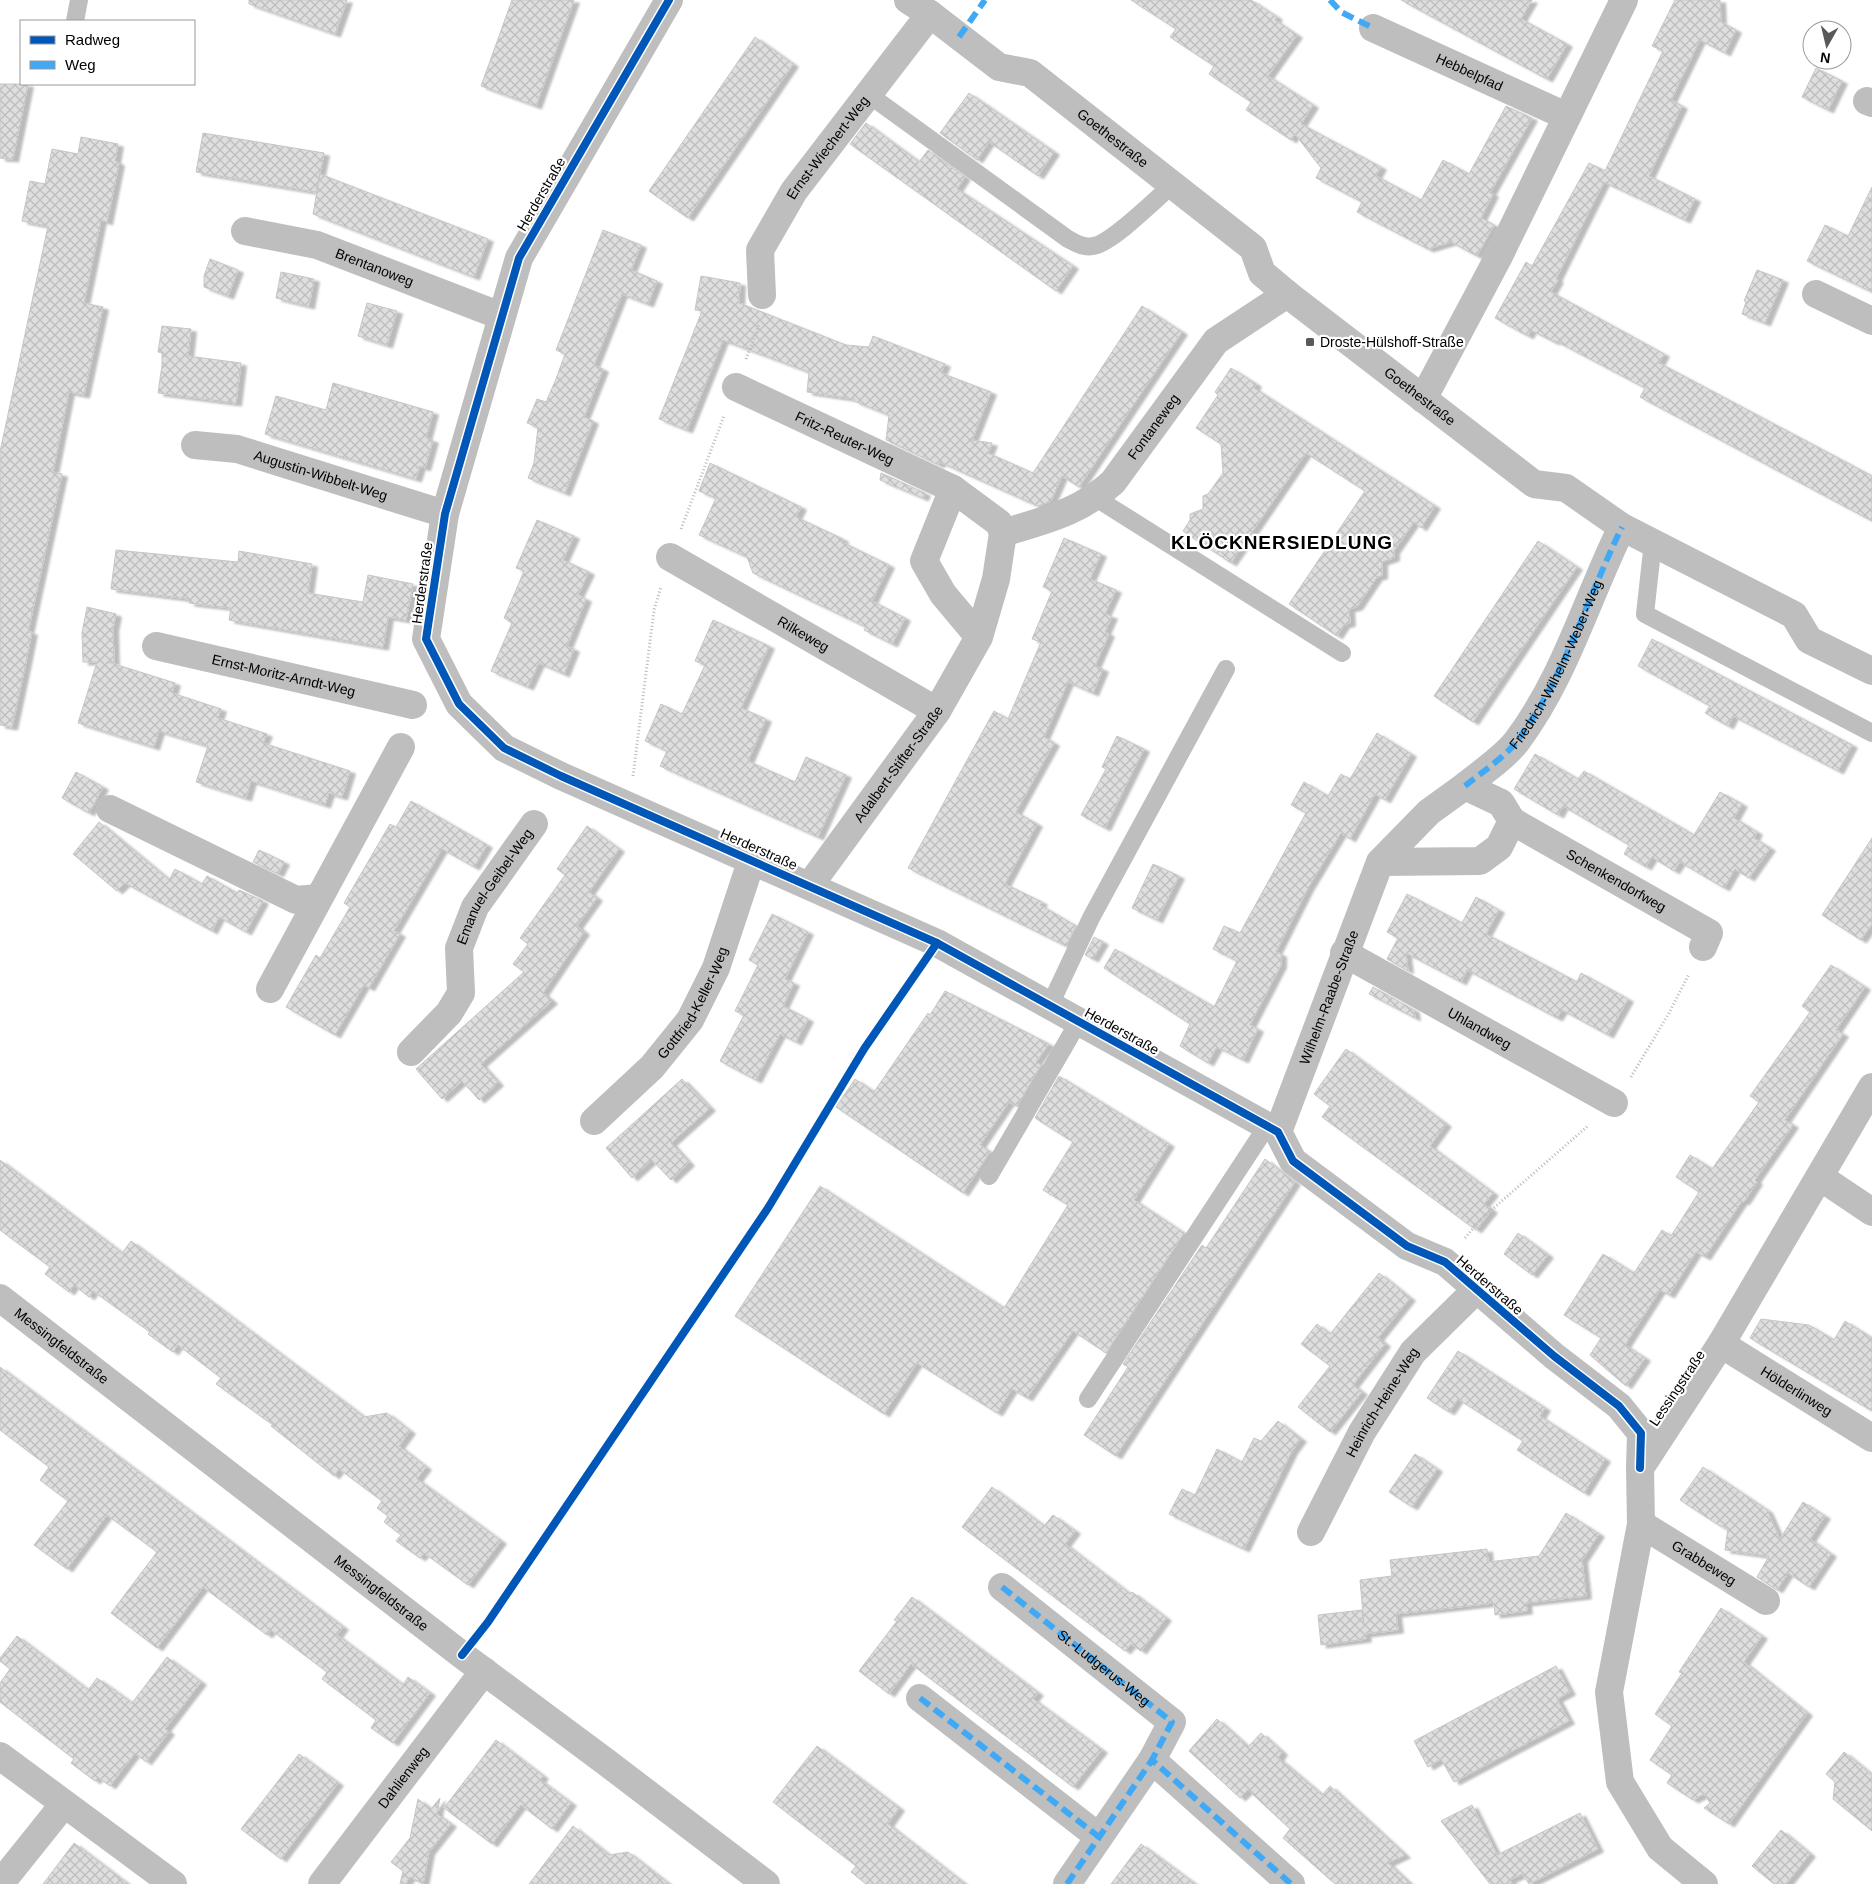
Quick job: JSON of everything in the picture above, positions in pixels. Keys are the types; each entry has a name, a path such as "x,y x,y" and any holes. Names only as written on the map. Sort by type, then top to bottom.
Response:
{"street":[{"name":"Herderstraße","path":"669,0 519,258 501,316 445,514 426,639 459,704 504,748 561,776 937,942 1272,1129 1293,1161 1407,1246 1445,1262 1554,1356 1619,1406 1641,1433 1640,1468"},
{"path":"1423,399 1498,258 1624,0"},
{"name":"Ernst-Wiechert-Weg","path":"762,295 760,250 794,190 868,94 919,7"},
{"name":"Goethestraße","path":"919,7 998,68 1030,73 1253,248 1262,273 1287,294 1534,484 1566,488 1622,527 1794,616 1809,640 1872,671"},
{"name":"Hebbelpfad","path":"1373,28 1566,116"},
{"name":"Brentanoweg","path":"245,231 317,246 501,316"},
{"name":"Fontaneweg","path":"1003,533 1060,516 1096,498 1113,482 1216,341 1287,294"},
{"path":"1816,294 1872,321"},
{"name":"Fritz-Reuter-Weg","path":"736,387 953,489"},
{"name":"Augustin-Wibbelt-Weg","path":"195,445 237,449 445,514"},
{"path":"979,638 943,594 924,561 953,489 999,523 1003,533"},
{"name":"Friedrich-Wilhelm-Weber-Weg","path":"1466,786 1516,742 1567,658 1599,575 1622,527"},
{"name":"Adalbert-Stifter-Straße","path":"810,885 938,711 979,638 996,579 1003,533"},
{"name":"Rilkeweg","path":"670,557 938,711"},
{"name":"Ernst-Moritz-Arndt-Weg","path":"156,646 413,705"},
{"path":"270,989 401,747"},
{"path":"1380,862 1480,861 1499,847 1512,822 1501,803 1466,786"},
{"name":"Wilhelm-Raabe-Straße","path":"1272,1129 1380,862 1429,812 1466,786"},
{"path":"110,809 296,900 318,898"},
{"name":"Schenkendorfweg","path":"1512,822 1709,934 1703,947"},
{"name":"Emanuel-Geibel-Weg","path":"411,1052 449,1013 461,993 459,948 475,907 534,824"},
{"name":"Gottfried-Keller-Weg","path":"594,1121 652,1066 690,1020 716,968 752,859"},
{"name":"Uhlandweg","path":"1344,952 1614,1104"},
{"name":"Lessingstraße","path":"1640,1468 1721,1344 1872,1087"},
{"path":"1820,1177 1872,1212"},
{"name":"Heinrich-Heine-Weg","path":"1311,1532 1362,1432 1413,1352 1476,1290"},
{"name":"Messingfeldstraße","path":"0,1298 484,1671 766,1884"},
{"name":"Hölderlinweg","path":"1721,1344 1872,1438"},
{"path":"1640,1468 1641,1524 1609,1692 1620,1782 1660,1848 1704,1884"},
{"name":"Grabbeweg","path":"1641,1524 1766,1601"},
{"name":"St.-Ludgerus-Weg","path":"1002,1587 1172,1722 1152,1760 1067,1884"},
{"name":"Dahlienweg","path":"322,1884 484,1671"},
{"path":"920,1698 1099,1837"},
{"path":"0,1756 173,1884"},
{"path":"1152,1760 1291,1884"},
{"path":"0,1884 64,1804"}],"lane":[{"path":"75,20 79,0"},
{"path":"868,94 1068,238 1082,246 1095,246 1109,239 1172,185"},
{"path":"1096,498 1342,652"},
{"path":"1653,542 1645,614 1872,733"},
{"path":"1050,1005 1091,918 1226,670"},
{"path":"989,1176 1079,1021"},
{"path":"1088,1399 1272,1129"}],"building":[{"path":"249,0 347,0 335,34 249,4"},
{"path":"512,0 574,0 536,106 481,86"},
{"path":"1131,0 1251,0 1277,17 1275,20 1297,35 1268,76 1313,105 1301,124 1381,167 1376,176 1421,200 1443,160 1469,174 1506,106 1532,118 1490,193 1493,194 1481,218 1494,225 1477,256 1451,242 1428,249 1357,212 1362,202 1316,178 1321,168 1295,134 1291,140 1246,110 1251,102 1209,74 1214,66 1170,37 1176,29"},
{"path":"1401,0 1532,0 1521,19 1567,44 1547,79"},
{"path":"1675,0 1720,0 1721,22 1736,30 1725,53 1700,40 1671,100 1682,106 1649,176 1695,199 1685,220 1604,182 1551,292 1664,354 1659,363 1872,476 1872,521 1640,397 1645,388 1554,340 1554,342 1531,330 1528,336 1495,318 1526,262 1532,266 1589,163 1605,171 1663,51 1652,46"},
{"path":"755,37 793,64 688,218 649,191"},
{"path":"1815,70 1820,70 1842,81 1828,110 1802,97"},
{"path":"0,84 28,85 13,159 0,158"},
{"path":"969,93 1054,152 1038,176 989,142 977,160 940,133"},
{"path":"866,123 919,162 928,150 965,177 957,189 1073,266 1056,291 850,144"},
{"path":"203,133 324,153 316,192 196,172"},
{"path":"81,137 118,144 115,161 119,163 107,222 101,220 84,303 103,307 84,395 69,392 53,472 62,474 28,632 32,632 12,727 0,725 0,452 48,226 22,221 30,181 45,184 52,149 78,154"},
{"path":"320,174 488,239 474,277 313,214"},
{"path":"1872,187 1872,292 1807,261 1825,225 1848,236"},
{"path":"603,230 641,245 631,270 657,281 648,304 622,294 594,365 603,369 584,417 593,421 565,493 528,478 534,463 538,427 527,423 537,399 546,402 556,379 565,354 556,350"},
{"path":"210,259 238,270 228,296 204,287 204,276"},
{"path":"1757,270 1783,280 1765,323 1742,314 1746,302 1744,301"},
{"path":"281,272 314,279 309,306 276,298"},
{"path":"701,276 740,283 739,303 846,345 869,347 873,336 945,364 941,373 991,392 972,440 992,443 988,453 1033,473 1142,306 1182,332 1079,487 1062,476 1051,501 1038,506 940,462 939,465 886,440 889,415 854,401 855,399 807,392 809,372 723,340 687,430 659,419 702,311 695,310"},
{"path":"367,303 397,311 387,345 358,336"},
{"path":"162,326 191,329 188,356 241,363 236,403 158,393 162,353 158,352"},
{"path":"1231,368 1256,384 1254,388 1435,506 1421,528 1414,522 1394,551 1394,558 1382,562 1382,576 1377,577 1357,607 1349,609 1350,623 1344,625 1337,636 1289,604 1365,491 1306,453 1231,563 1183,531 1190,520 1190,514 1203,509 1203,496 1208,494 1223,473 1221,444 1196,428 1218,395 1215,392"},
{"path":"333,383 433,412 426,438 433,440 425,468 420,466 416,479 265,434 276,396 326,410"},
{"path":"710,463 801,507 796,517 843,539 842,542 889,565 872,601 905,618 892,644 864,630 866,627 753,573 747,557 699,535 716,498 699,491"},
{"path":"881,473 925,493 923,498 880,480"},
{"path":"537,520 574,536 563,560 589,572 578,595 586,599 567,646 574,649 564,674 539,663 528,687 491,671 512,623 504,618 524,571 516,568"},
{"path":"1064,538 1101,554 1090,579 1116,590 1105,614 1112,616 1105,632 1109,634 1095,666 1103,669 1093,693 1068,682 1044,737 1054,743 1016,812 1037,824 1005,884 1042,902 1040,905 1076,926 1066,946 908,868 994,711 1008,719 1041,642 1032,639 1052,591 1043,587"},
{"path":"1538,541 1577,567 1473,722 1434,696"},
{"path":"116,550 238,562 239,551 312,564 308,593 363,602 368,575 413,584 406,620 388,617 383,647 229,620 231,608 189,603 189,599 111,589"},
{"path":"87,607 116,614 113,629 114,662 108,662 175,683 172,693 221,709 218,718 267,734 263,743 350,771 342,797 329,793 325,805 251,781 246,798 196,782 208,746 159,731 154,747 78,723 97,662 83,662 82,633"},
{"path":"713,620 769,646 741,708 766,719 748,761 795,782 806,757 846,775 818,837 660,766 667,751 645,741 661,704 682,714 705,665 695,661"},
{"path":"1652,639 1852,745 1838,771 1733,716 1728,726 1705,713 1710,706 1638,666"},
{"path":"1377,733 1411,754 1385,800 1375,794 1350,839 1341,833 1308,888 1276,952 1281,954 1281,965 1250,1025 1258,1029 1243,1060 1217,1047 1208,1063 1180,1046 1190,1024 1104,968 1115,949 1214,1007 1237,961 1213,949 1224,926 1240,933 1306,813 1291,805 1304,782 1328,796 1341,774 1350,779"},
{"path":"1117,736 1144,749 1105,828 1081,815 1106,769 1102,767"},
{"path":"1535,754 1578,779 1584,771 1694,835 1720,792 1742,804 1734,818 1757,832 1754,838 1770,848 1749,878 1735,869 1724,888 1680,862 1674,871 1652,857 1646,867 1624,854 1629,845 1563,806 1558,815 1514,789"},
{"path":"76,772 103,787 89,813 62,798"},
{"path":"411,801 487,845 474,867 442,849 394,931 400,934 384,962 369,988 364,985 335,1035 286,1007 316,955 320,958 350,907 344,903 390,824 396,827"},
{"path":"99,822 169,880 175,869 202,884 207,876 237,893 239,890 263,901 246,932 219,917 212,931 125,883 117,891 73,854"},
{"path":"587,826 619,849 589,892 597,898 577,926 584,932 543,993 552,1001 481,1064 498,1083 479,1100 462,1081 442,1099 416,1069 524,972 513,964 528,944 520,938 565,875 557,869"},
{"path":"1872,838 1872,924 1861,940 1822,915"},
{"path":"259,850 284,862 278,874 253,862"},
{"path":"1153,864 1179,876 1157,920 1132,908"},
{"path":"1407,894 1462,923 1476,897 1499,910 1486,934 1577,982 1581,973 1628,999 1608,1035 1562,1010 1557,1018 1467,970 1461,982 1406,953 1408,971 1387,959 1398,938 1387,932"},
{"path":"772,914 808,932 785,979 794,983 783,1006 808,1019 796,1042 780,1034 756,1080 720,1061 744,1015 735,1011 758,965 749,960"},
{"path":"1094,937 1103,942 1093,959 1085,955"},
{"path":"1831,965 1865,987 1836,1030 1843,1034 1785,1120 1793,1125 1755,1180 1757,1182 1744,1202 1742,1201 1705,1257 1696,1252 1669,1295 1660,1290 1625,1345 1645,1358 1626,1386 1590,1355 1601,1338 1564,1315 1603,1254 1634,1273 1662,1230 1671,1236 1699,1192 1676,1177 1690,1155 1712,1169 1759,1102 1750,1096 1810,1012 1802,1006"},
{"path":"1373,987 1414,1010 1415,1018 1369,994"},
{"path":"945,991 1049,1044 1036,1062 1041,1065 1017,1106 1009,1102 980,1145 990,1152 963,1193 836,1107 855,1079 874,1092 928,1013 930,1015"},
{"path":"1346,1049 1446,1124 1430,1146 1493,1193 1484,1204 1492,1210 1476,1230 1322,1117 1330,1106 1314,1094"},
{"path":"1059,1076 1169,1144 1134,1200 1184,1233 1106,1353 1073,1331 1027,1398 1012,1389 997,1413 917,1363 884,1414 735,1316 820,1186 1004,1308 1068,1205 1043,1190 1073,1142 1035,1118"},
{"path":"682,1079 710,1108 671,1143 689,1163 671,1180 652,1160 632,1178 606,1148"},
{"path":"1265,1159 1295,1182 1116,1456 1084,1435 1128,1367 1123,1364 1202,1245 1206,1248"},
{"path":"0,1160 122,1253 131,1241 364,1417 387,1413 410,1431 399,1446 426,1467 417,1479 501,1541 468,1585 424,1553 420,1558 396,1541 401,1535 384,1522 388,1516 377,1508 382,1501 339,1469 334,1476 271,1426 273,1425 216,1384 221,1378 178,1345 173,1352 148,1334 150,1332 93,1291 89,1297 74,1285 69,1292 45,1274 50,1267 0,1230"},
{"path":"1518,1233 1548,1255 1532,1275 1504,1254"},
{"path":"1379,1273 1410,1298 1378,1338 1385,1344 1353,1385 1362,1392 1330,1432 1298,1407 1330,1366 1301,1344 1317,1324 1330,1334"},
{"path":"1761,1319 1809,1325 1834,1340 1845,1321 1872,1338 1872,1411 1750,1338"},
{"path":"1458,1351 1545,1408 1540,1416 1605,1459 1584,1493 1517,1450 1523,1441 1458,1399 1449,1412 1427,1398"},
{"path":"0,1367 343,1627 337,1635 403,1685 408,1677 430,1693 393,1743 371,1728 376,1720 322,1679 327,1672 271,1630 267,1635 203,1587 157,1648 111,1613 157,1552 107,1515 67,1569 34,1545 68,1501 40,1480 49,1467 0,1430"},
{"path":"1278,1421 1301,1439 1292,1451 1244,1549 1169,1514 1182,1489 1195,1495 1217,1449 1242,1462 1254,1438 1261,1441"},
{"path":"1415,1454 1437,1469 1412,1507 1389,1492"},
{"path":"1703,1467 1767,1510 1780,1539 1803,1502 1825,1516 1810,1539 1831,1554 1809,1587 1788,1573 1777,1590 1757,1577 1769,1556 1725,1550 1728,1528 1720,1526 1680,1500"},
{"path":"992,1487 1044,1526 1053,1515 1075,1531 1065,1544 1130,1594 1132,1592 1166,1618 1141,1651 1131,1644 1125,1651 962,1527"},
{"path":"1566,1513 1599,1534 1582,1560 1586,1596 1526,1603 1527,1611 1495,1615 1494,1603 1396,1614 1398,1630 1365,1634 1366,1639 1321,1645 1318,1615 1362,1610 1364,1625 1360,1580 1392,1576 1390,1560 1487,1549 1488,1562 1539,1556"},
{"path":"912,1597 1038,1693 1033,1699 1102,1750 1073,1787 911,1664 889,1694 859,1671 897,1621 894,1620"},
{"path":"1721,1608 1762,1636 1744,1662 1807,1713 1729,1824 1704,1808 1710,1803 1704,1794 1693,1800 1667,1783 1672,1775 1650,1760 1672,1726 1655,1714 1682,1673 1679,1672"},
{"path":"17,1636 88,1690 97,1678 132,1703 167,1657 201,1682 165,1729 169,1732 146,1762 135,1753 110,1786 98,1777 95,1781 71,1763 74,1759 0,1702 0,1683 10,1669 0,1661 0,1658"},
{"path":"1556,1666 1570,1692 1557,1699 1569,1721 1454,1782 1441,1759 1428,1767 1414,1741"},
{"path":"1217,1719 1248,1747 1261,1733 1282,1752 1278,1758 1322,1795 1330,1786 1405,1855 1388,1863 1410,1884 1335,1884 1283,1838 1290,1829 1248,1790 1240,1798 1189,1751"},
{"path":"496,1740 543,1776 540,1780 571,1803 552,1829 521,1805 492,1844 444,1808"},
{"path":"817,1746 899,1808 888,1824 965,1884 866,1884 851,1872 856,1866 773,1802"},
{"path":"1844,1752 1872,1775 1872,1831 1833,1799 1835,1782 1826,1774"},
{"path":"299,1754 338,1783 281,1859 241,1829"},
{"path":"440,1798 437,1814 451,1824 429,1852 423,1884 410,1877 405,1884 400,1884 403,1871 391,1862 410,1838 418,1799 431,1809"},
{"path":"1472,1805 1497,1855 1580,1813 1598,1849 1529,1884 1522,1874 1510,1880 1512,1884 1490,1884 1441,1821"},
{"path":"573,1826 609,1855 628,1852 669,1884 529,1884"},
{"path":"1781,1830 1810,1854 1786,1884 1774,1884 1752,1866"},
{"path":"74,1843 128,1884 43,1884"},
{"path":"1141,1844 1195,1884 1111,1884"}],"marked path":[{"path":"959,37 985,0"},
{"path":"1330,0 1341,12 1373,28"},
{"path":"1465,786 1512,747 1534,716 1562,664 1622,527"},
{"path":"1002,1587 1172,1722 1152,1760"},
{"path":"920,1698 1099,1837"},
{"path":"1067,1884 1152,1760 1291,1884"}],"cycle path":[{"path":"669,0 519,258 445,514 426,639 459,704 504,748 561,776 937,943 1278,1132 1293,1161 1407,1246 1445,1262 1554,1356 1619,1406 1641,1433 1640,1468"},
{"path":"462,1655 488,1622 768,1208 864,1049 937,943"}],"place":[{"name":"Droste-Hülshoff-Straße","path":"1310,342"}],"district":[{"name":"KLÖCKNERSIEDLUNG","path":"1282,542"}]}
